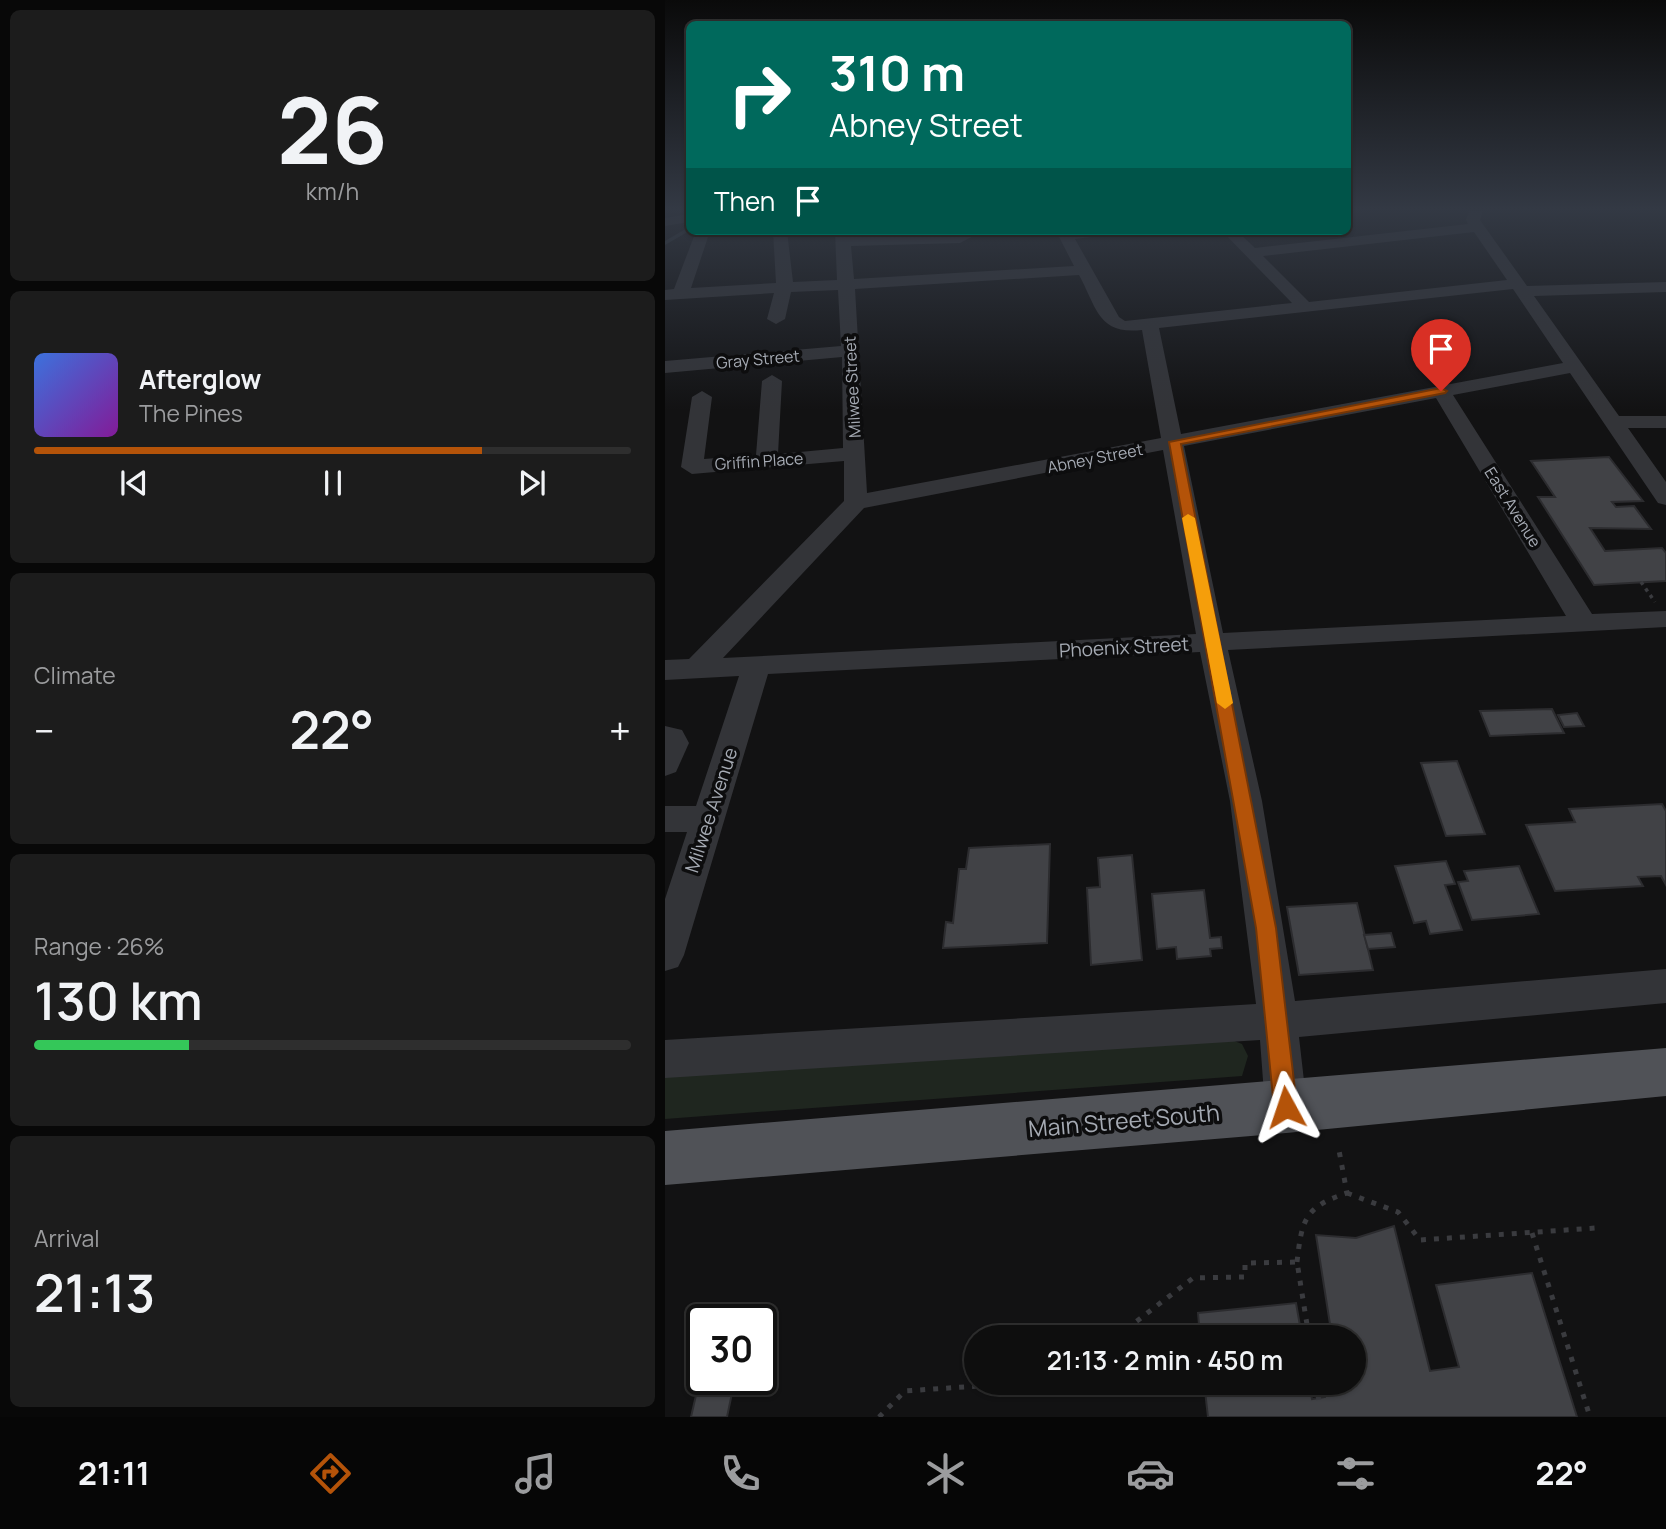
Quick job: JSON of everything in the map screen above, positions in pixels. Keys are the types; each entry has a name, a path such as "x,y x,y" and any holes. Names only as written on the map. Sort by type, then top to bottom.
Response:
{"main road":[{"name":"Main Street South","path":"665,1158 1286,1107 1666,1072"}],"street":[{"path":"672,295 686,284 688,277"},
{"path":"776,319 786,277"},
{"name":"Milwee Street","path":"846,277 856,502"},
{"path":"672,295 963,277"},
{"path":"1088,277 1115,324 1131,328 1521,287 1666,287"},
{"path":"1275,277 1307,309"},
{"path":"1514,277 1666,498"},
{"path":"1150,327 1175,442 1266,928 1286,1107"},
{"name":"Gray Street","path":"665,367 851,351"},
{"name":"Abney Street","path":"856,502 1576,366"},
{"path":"772,381 767,456 773,460"},
{"name":"East Avenue","path":"1441,391 1584,623"},
{"name":"Griffin Place","path":"702,397 692,467 855,454"},
{"path":"1614,422 1666,422"},
{"path":"697,668 856,502"},
{"name":"Phoenix Street","path":"665,670 1584,623 1663,614"},
{"name":"Milwee Avenue","path":"665,955 757,665"},
{"path":"665,737 671,738 674,743 665,764"},
{"path":"665,819 708,819"},
{"path":"665,1059 1278,1021 1666,986"}],"path":[{"path":"1641,582 1663,614"},
{"path":"1338,1145 1347,1193"},
{"path":"1307,1325 1297,1262 1302,1218 1315,1203 1347,1193 1369,1203 1397,1209 1411,1223 1420,1241 1596,1228"},
{"path":"1532,1233 1590,1417"},
{"path":"1132,1325 1193,1278 1245,1277 1245,1264 1297,1262"},
{"path":"879,1417 905,1391 964,1387"},
{"path":"1318,1395 1319,1401"}],"shaded area":[{"path":"1224,1037 1242,1044 1248,1056 1242,1076 665,1119 665,1075"}],"building":[{"path":"1609,457 1643,501 1612,502 1616,507 1634,506 1651,529 1590,528 1605,551 1662,548 1666,553 1666,581 1594,585 1538,497 1555,497 1531,461"},
{"path":"1552,709 1564,733 1490,736 1480,711"},
{"path":"1577,713 1584,726 1564,727 1558,715"},
{"path":"1457,761 1485,834 1446,836 1421,763"},
{"path":"1662,804 1666,811 1666,885 1661,876 1638,877 1643,886 1555,891 1526,825 1575,822 1569,809"},
{"path":"1050,844 1047,943 943,948 946,922 953,923 959,869 966,869 969,848"},
{"path":"1132,855 1142,960 1091,965 1087,888 1100,887 1098,858"},
{"path":"1446,861 1455,884 1445,885 1462,930 1430,934 1426,921 1414,923 1395,866"},
{"path":"1519,866 1539,914 1472,920 1458,882 1468,881 1464,871"},
{"path":"1204,890 1210,938 1221,937 1222,948 1210,949 1211,956 1177,959 1176,947 1157,949 1152,894"},
{"path":"1357,903 1373,970 1299,975 1287,907"},
{"path":"1391,933 1395,947 1368,949 1364,935"},
{"path":"1394,1226 1430,1371 1459,1367 1436,1285 1532,1273 1577,1417 1208,1417 1205,1395 1311,1395 1312,1399 1325,1395 1366,1395 1366,1325 1330,1325 1316,1235 1356,1238"},
{"path":"1296,1303 1300,1325 1199,1325 1198,1313"},
{"path":"696,1395 732,1395 727,1417 691,1417"}],"slow traffic":[{"path":"1188,518 1225,703"}],"route":[{"path":"1286,1107 1266,928 1175,442 1441,391"}]}
